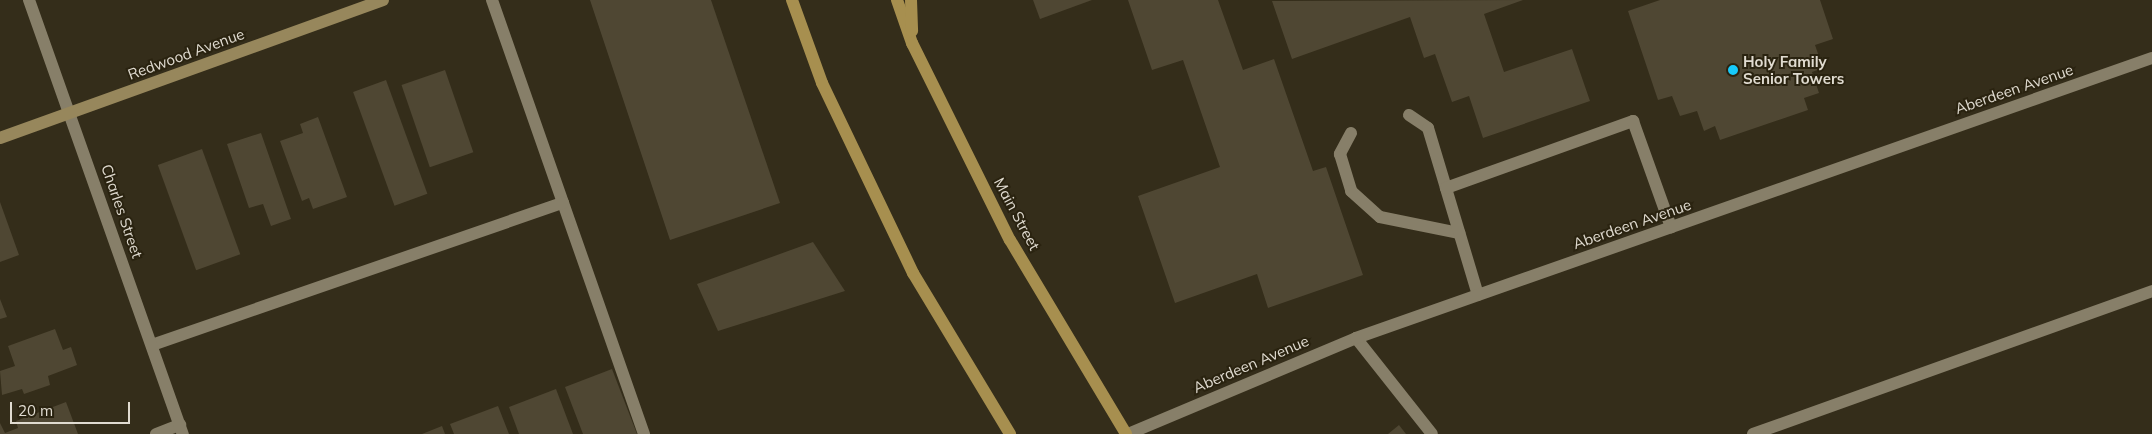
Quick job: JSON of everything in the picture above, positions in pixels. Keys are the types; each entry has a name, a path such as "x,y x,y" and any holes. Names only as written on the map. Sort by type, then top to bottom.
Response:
{"main road":[{"name":"Redwood Avenue","path":"0,138 70,114 357,4 383,0"},
{"path":"792,0 822,83 913,273 1010,434"},
{"name":"Main Street","path":"897,0 912,43 1010,240 1127,434"},
{"path":"910,0 912,43"}],"street":[{"name":"Charles Street","path":"29,0 182,430"},
{"path":"492,0 644,434"},
{"name":"Aberdeen Avenue","path":"1127,434 1356,338 2152,58"},
{"path":"1409,115 1428,128 1478,295"},
{"path":"1446,188 1633,121 1671,227"},
{"path":"1351,133 1340,154 1350,191 1380,217 1459,233"},
{"path":"152,344 563,203"},
{"path":"1753,434 2152,291"},
{"path":"1356,338 1432,434"},
{"path":"156,434 182,430"}],"building":[{"path":"590,0 711,0 780,203 670,240"},
{"path":"1033,0 1092,0 1040,19"},
{"path":"1128,0 1218,0 1243,70 1274,59 1313,171 1326,167 1363,275 1268,308 1257,274 1175,303 1138,196 1220,167 1183,60 1152,70"},
{"path":"1523,0 1484,14 1504,72 1572,49 1590,101 1483,138 1469,96 1452,102 1435,54 1424,58 1410,17 1292,59 1272,1"},
{"name":"Holy Family Senior Towers","path":"1660,0 1820,0 1833,39 1815,45 1823,68 1812,72 1819,93 1804,98 1808,110 1720,140 1715,126 1704,131 1697,111 1680,116 1672,96 1658,100 1628,11"},
{"path":"445,70 473,152 430,167 402,85"},
{"path":"386,80 427,194 394,206 353,92"},
{"path":"318,117 347,197 313,209 309,198 302,201 280,141 303,133 300,124"},
{"path":"261,133 291,219 271,226 263,204 249,208 227,144"},
{"path":"202,149 240,254 196,270 158,165"},
{"path":"0,202 19,255 0,262"},
{"path":"813,242 845,291 718,331 697,284"},
{"path":"0,299 7,317 0,319"},
{"path":"55,329 63,350 71,347 77,365 48,376 50,385 24,394 22,389 2,395 0,371 15,366 8,346"},
{"path":"612,369 637,434 583,434 565,387"},
{"path":"556,389 573,434 519,434 509,407"},
{"path":"66,402 78,434 0,434 0,423 5,433 18,428 16,421"},
{"path":"498,406 509,434 454,434 450,424"},
{"path":"1399,425 1406,434 1388,434"},
{"path":"442,426 445,434 422,434"}],"place":[{"name":"Holy Family Senior Towers","path":"1733,70"}]}
